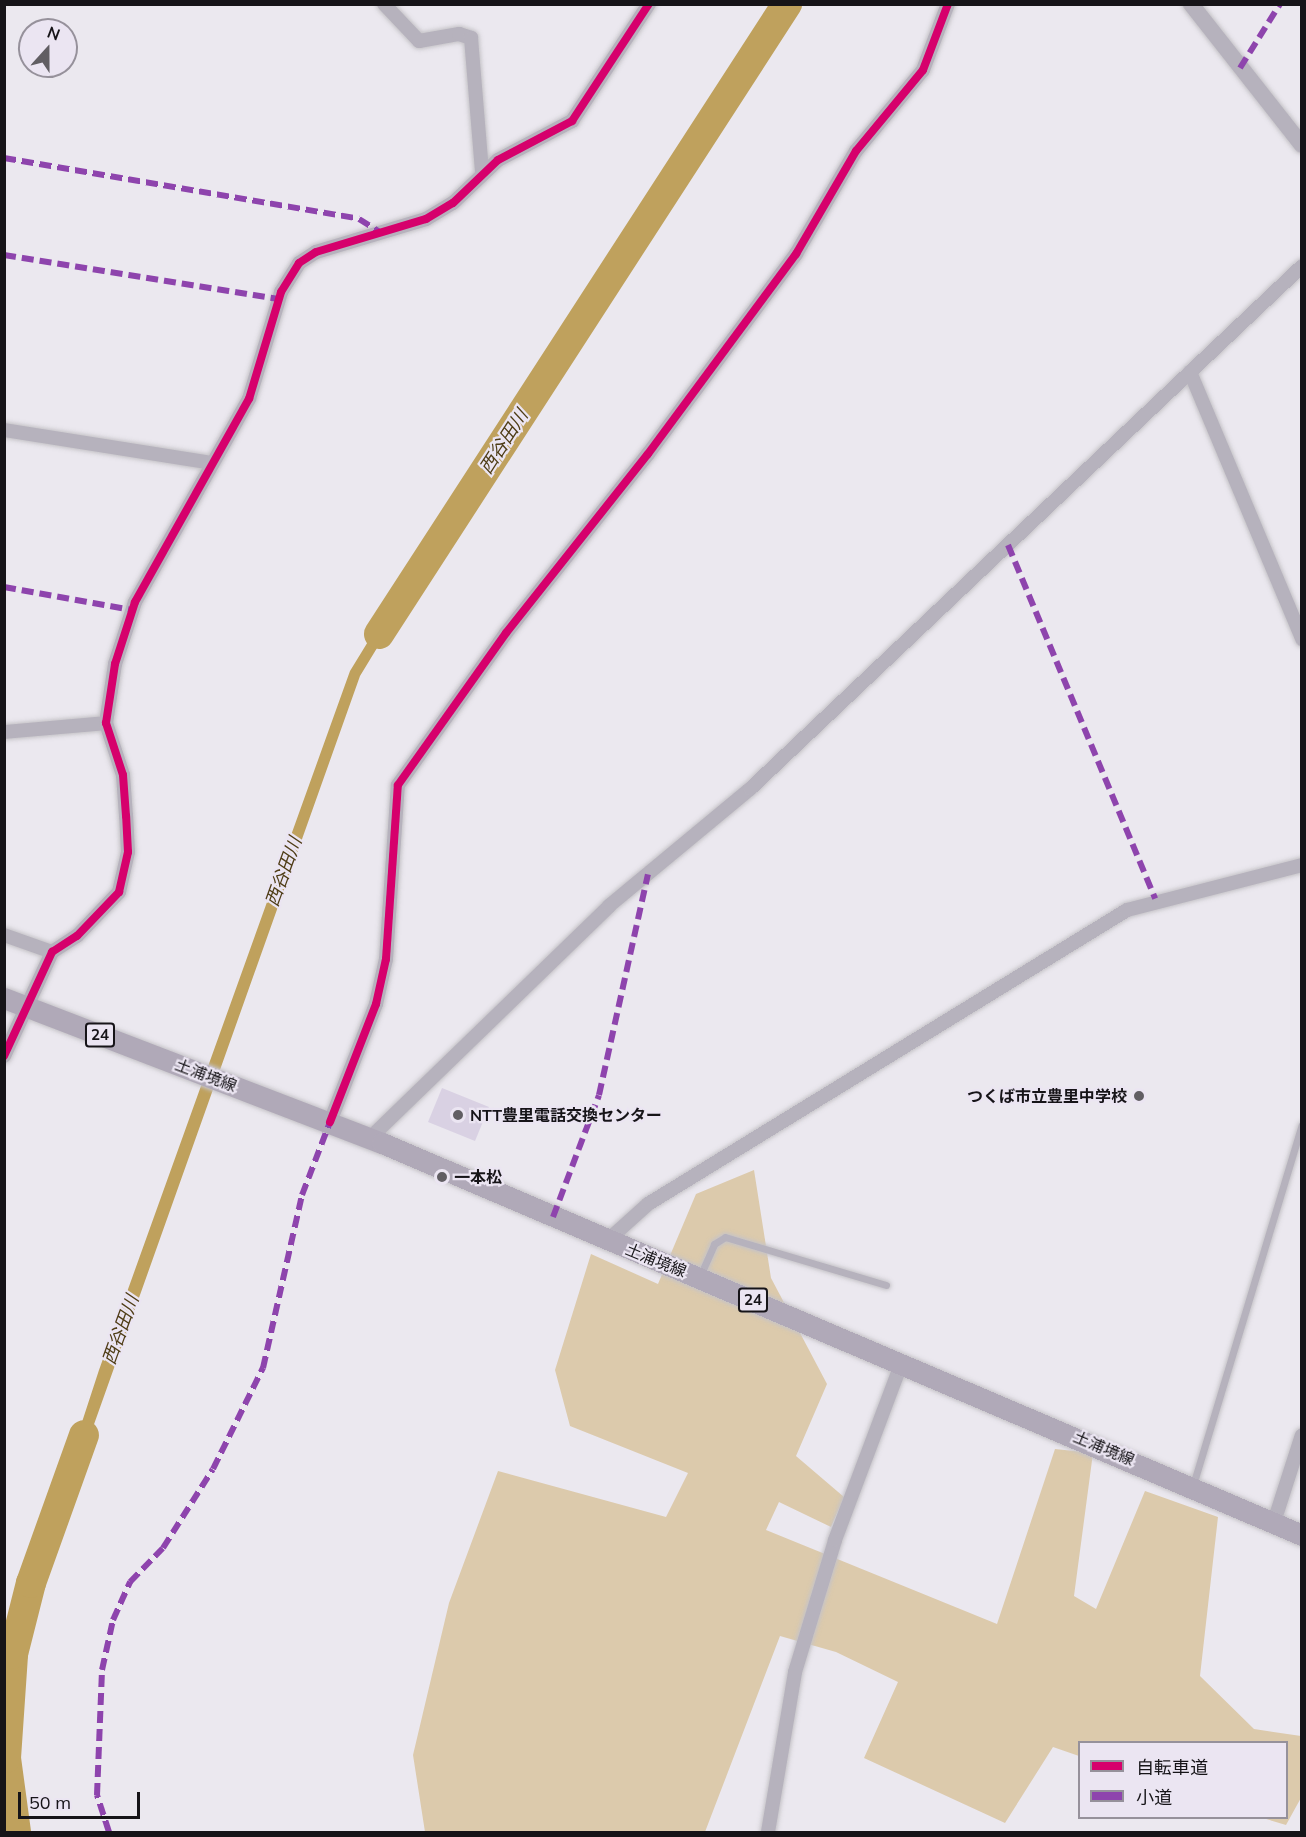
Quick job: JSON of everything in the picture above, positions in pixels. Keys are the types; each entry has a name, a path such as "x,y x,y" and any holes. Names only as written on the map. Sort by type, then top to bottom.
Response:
{"main road":[{"name":"土浦境線","path":"4,998 370,1138 1193,1485 1302,1535"}],"street":[{"path":"384,4 419,41 459,34 471,38 482,172"},
{"path":"4,1056 52,952 77,936 119,892 128,852 126,816 123,775 106,723 107,701 132,610 249,399 281,292 299,263 316,252 426,219 453,203 482,172 572,121 648,4"},
{"path":"330,1122 376,1004 386,958 398,785 506,633 790,263 856,151 923,70 948,4"},
{"path":"1191,4 1302,145"},
{"path":"370,1138 601,914 750,789 1302,266"},
{"path":"1191,372 1302,639"},
{"path":"4,430 212,463"},
{"path":"4,732 106,723"},
{"path":"608,1240 648,1204 1127,910 1302,865"},
{"path":"4,935 52,952"},
{"path":"768,1833 795,1672 835,1540 902,1362"},
{"path":"1274,1522 1302,1435"}],"lane":[{"path":"1193,1485 1302,1125"},
{"path":"699,1278 714,1244 725,1237 886,1285"}],"shaded area":[{"path":"754,1170 771,1278 827,1384 796,1456 844,1497 831,1527 779,1502 766,1530 997,1624 1055,1449 1093,1453 1074,1596 1096,1609 1145,1491 1218,1517 1200,1676 1254,1729 1301,1736 1302,1796 1286,1825 1266,1819 1288,1819 1288,1741 1078,1741 1078,1756 1053,1747 1005,1823 864,1758 898,1682 836,1652 780,1636 705,1832 425,1832 413,1755 449,1603 498,1471 666,1517 688,1473 570,1426 555,1370 591,1254 658,1284 696,1194"}],"water":[{"path":"396,596 405,602 360,676 76,1475 66,1471 99,1370 350,671"}],"building":[{"name":"NTT豊里電話交換センター","path":"442,1088 489,1107 475,1141 428,1122"}],"waterway":[{"name":"西谷田川","path":"379,634 787,4"},
{"name":"西谷田川","path":"16,1832 6,1758 13,1654 31,1583 84,1435"}],"marked path":[{"path":"1240,68 1280,4"},
{"path":"4,158 359,219 381,233"},
{"path":"4,255 279,299"},
{"path":"1008,545 1155,899"},
{"path":"4,587 132,610"},
{"path":"553,1217 599,1095 648,874"},
{"path":"109,1832 97,1795 102,1670 113,1620 130,1582 163,1548 213,1469 263,1368 302,1195 330,1122"}],"cycle path":[{"path":"4,1056 52,952 77,936 119,892 128,852 123,775 106,723 115,664 135,602 249,399 281,292 299,263 316,252 426,219 453,203 498,160 572,121 649,4"},
{"path":"330,1122 376,1004 386,959 398,785 506,633 648,454 796,254 856,151 923,70 948,4"}],"place":[{"name":"つくば市立豊里中学校","path":"1139,1096"},
{"name":"NTT豊里電話交換センター","path":"458,1115"},
{"name":"一本松","path":"442,1177"}]}
